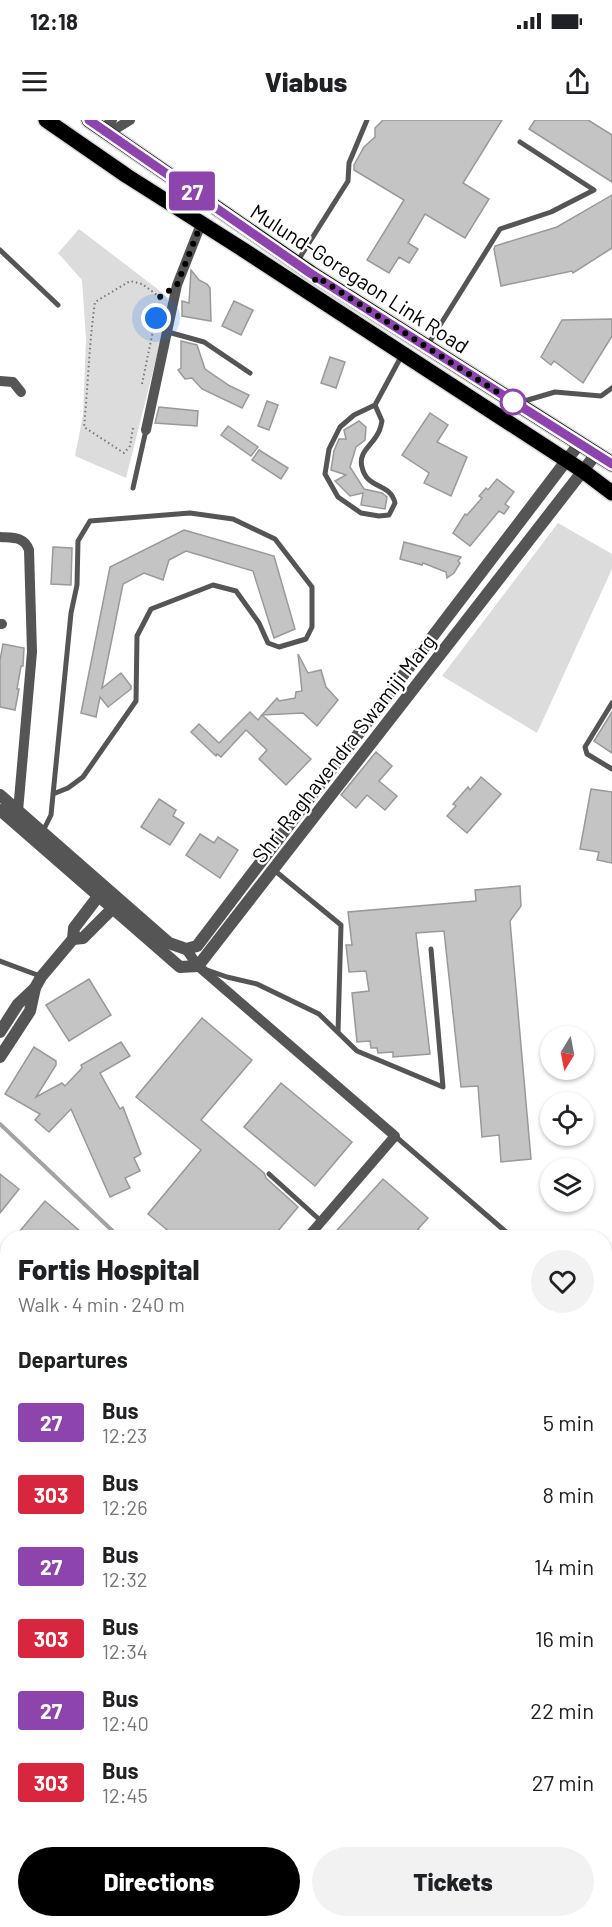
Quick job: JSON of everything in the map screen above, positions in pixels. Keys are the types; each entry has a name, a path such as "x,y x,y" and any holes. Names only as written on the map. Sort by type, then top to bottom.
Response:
{"main road":[{"name":"Mulund-Goregaon Link Road","path":"46,120 201,224 567,460 612,493"},
{"name":"Mulund-Goregaon Link Road","path":"89,120 108,127 296,264 612,464"},
{"path":"307,292 317,277"}],"street":[{"path":"108,127 130,120"},
{"path":"146,430 177,285 201,224"},
{"path":"0,381 13,382 21,392"},
{"name":"Shri Raghavendra Swamiji Marg","path":"186,949 197,946 579,444"},
{"name":"Shri Raghavendra Swamiji Marg","path":"198,966 596,454"},
{"path":"0,537 20,539 27,543 29,550 32,652 18,811"},
{"path":"488,563 503,574"},
{"path":"477,578 492,588"},
{"path":"411,665 425,675"},
{"path":"353,741 366,750"},
{"path":"0,795 18,811 28,827 155,938 180,967 198,966"},
{"path":"0,810 42,833 102,892"},
{"path":"299,811 311,820"},
{"path":"258,866 271,872"},
{"path":"0,1032 18,1004 73,939 74,928 102,892"},
{"path":"73,939 83,938 116,905"},
{"path":"155,938 186,949 198,966 395,1136 314,1230"},
{"path":"1,1053 30,1011 38,982"}],"lane":[{"path":"296,264 348,180 349,164 367,120"},
{"path":"426,347 500,229 551,212 594,190 519,141"},
{"path":"0,250 58,305"},
{"path":"168,332 204,342 250,373"},
{"path":"375,405 382,422 378,434 362,455 361,466 365,478 389,490 395,503 389,515 379,516 361,513 338,497 325,474 329,449 340,427 354,415 375,405 403,354"},
{"path":"516,404 555,392 601,396 612,388"},
{"path":"133,488 146,430"},
{"path":"42,833 51,815 53,794 71,613 77,585 78,541 90,521 190,513 233,519 275,538 312,587 312,627 306,639 279,647 268,643 259,623 236,591 213,585 151,609 137,636 136,701 83,777 68,788 53,794"},
{"path":"612,703 585,747 587,754 612,769"},
{"path":"271,872 340,925 338,1032"},
{"path":"198,966 227,977 257,984 319,1014 357,1051 443,1087 431,949"},
{"path":"0,961 38,982"},
{"path":"395,1136 504,1230"},
{"path":"269,1174 321,1221"}],"path":[{"path":"134,423 130,446 124,453 84,427 90,332 95,302 130,281 142,284 160,297"},
{"path":"141,388 160,297 177,285"}],"shaded area":[{"path":"79,229 164,294 170,304 126,478 75,456 83,415 86,339 82,280 58,253"},
{"path":"558,523 612,554 612,569 537,733 442,676"}],"building":[{"path":"383,120 502,120 463,183 489,199 465,238 425,214 408,243 418,249 409,263 399,257 389,273 367,260 404,200 354,170 354,165 364,147 375,137 375,128"},
{"path":"535,120 588,120 612,135 612,182 529,129"},
{"path":"612,195 612,248 573,273 572,271 501,286 495,246 557,227"},
{"path":"191,270 210,288 211,321 182,316 182,301 189,303"},
{"path":"234,301 253,310 241,335 222,326"},
{"path":"612,319 612,336 583,383 554,361 551,365 541,357 562,320"},
{"path":"181,341 197,345 205,369 230,386 249,395 242,408 202,389 192,378 185,379 178,370 181,368"},
{"path":"330,357 345,362 336,388 321,383"},
{"path":"267,401 278,405 269,430 258,426"},
{"path":"159,407 198,411 197,426 155,423"},
{"path":"430,413 448,425 437,442 467,457 451,496 424,483 429,473 402,455"},
{"path":"359,421 366,427 365,440 356,447 350,467 364,489 382,493 387,497 385,509 361,505 363,493 350,496 335,481 346,475 331,470 334,451 339,439 346,439 344,430"},
{"path":"228,426 258,447 251,456 221,435"},
{"path":"259,450 288,468 281,479 252,460"},
{"path":"497,479 514,492 505,504 509,507 504,514 499,511 470,546 453,533 465,514 467,515 482,498 479,496 486,488 488,490"},
{"path":"184,530 274,556 295,629 274,638 253,571 186,551 169,560 163,580 144,573 123,584 102,688 121,673 131,689 108,707 100,697 96,717 81,713 110,567"},
{"path":"404,542 461,557 458,561 460,563 454,573 447,578 446,572 423,563 422,565 400,559"},
{"path":"53,547 72,548 71,585 51,584"},
{"path":"3,644 24,648 15,710 0,707 0,660"},
{"path":"298,654 308,673 321,670 326,687 338,700 317,726 303,713 262,715 277,698 279,701 295,698 296,692 302,691"},
{"path":"250,712 258,720 262,715 311,759 286,785 259,759 267,750 246,730 221,757 217,754 216,756 191,732 199,724 219,743"},
{"path":"612,712 612,753 594,741"},
{"path":"376,752 392,766 379,781 397,796 385,810 367,795 356,808 341,795"},
{"path":"481,777 501,794 467,833 447,816 456,806 453,804 468,787 470,790"},
{"path":"591,789 612,792 612,863 597,860 599,852 580,849"},
{"path":"159,799 176,810 173,816 184,823 170,845 141,827"},
{"path":"200,834 214,843 218,837 238,850 220,878 186,855"},
{"path":"520,886 521,906 510,921 531,1159 501,1162 499,1135 482,1137 478,1086 461,1087 444,931 416,933 430,1054 393,1057 393,1052 378,1053 377,1048 371,1048 370,1041 357,1042 352,993 369,991 366,971 349,972 346,945 352,945 348,912 476,901 475,890"},
{"path":"89,979 111,1015 69,1041 46,1005"},
{"path":"202,1018 252,1060 201,1120 264,1173 266,1178 298,1207 279,1230 167,1230 148,1214 201,1150 136,1097"},
{"path":"121,1042 130,1056 100,1073 120,1109 123,1107 141,1154 134,1158 140,1171 125,1178 130,1188 110,1197 71,1109 49,1132 35,1120 40,1114 5,1094 34,1047 56,1061 56,1065 36,1097 62,1083 65,1086 82,1068 81,1065"},
{"path":"281,1083 352,1142 315,1186 244,1127"},
{"path":"0,1174 19,1189 0,1213"},
{"path":"383,1179 428,1218 419,1230 337,1230"},
{"path":"45,1201 79,1230 21,1230"}],"waterway":[{"path":"0,1124 112,1230"}],"bus line":[{"name":"27","path":"89,120 310,273 612,464"}],"route":[{"path":"156,318 160,297 177,285 201,224 307,292 317,277 516,404 513,402"}]}
